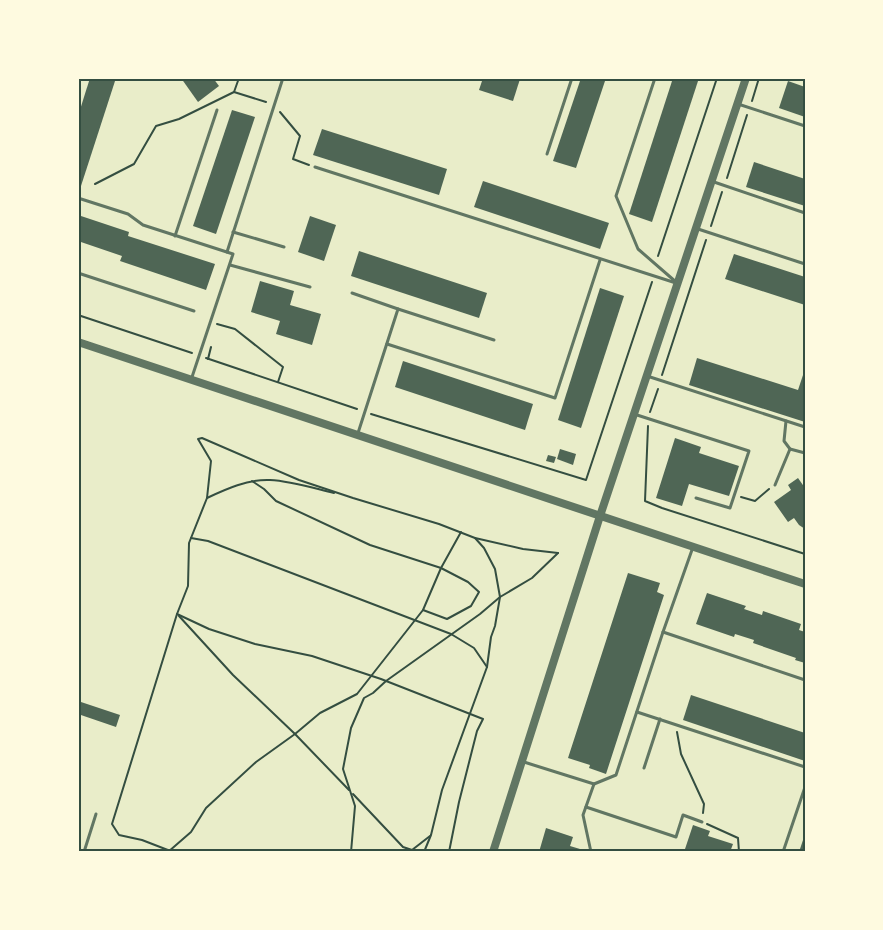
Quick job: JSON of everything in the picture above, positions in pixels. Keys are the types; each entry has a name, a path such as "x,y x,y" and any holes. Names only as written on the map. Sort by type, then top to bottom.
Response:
{"street":[{"path":"493,852 600,516 746,78"},
{"path":"78,342 805,584"}],"lane":[{"path":"547,154 572,78"},
{"path":"655,78 616,195 638,249 677,284"},
{"path":"227,252 282,81"},
{"path":"738,103 805,126"},
{"path":"175,236 217,110"},
{"path":"315,167 677,284"},
{"path":"712,181 805,213"},
{"path":"78,198 128,214 143,225 233,254 191,379"},
{"path":"696,229 805,264"},
{"path":"233,232 284,247"},
{"path":"387,344 555,398 600,259"},
{"path":"230,265 310,287"},
{"path":"78,273 194,311"},
{"path":"352,293 494,340"},
{"path":"357,435 399,309"},
{"path":"647,376 805,427"},
{"path":"635,414 748,451 730,508 696,498"},
{"path":"786,421 784,441 790,449 805,453"},
{"path":"775,484 790,449"},
{"path":"522,761 594,784 616,775 693,546"},
{"path":"663,632 805,680"},
{"path":"637,712 805,767"},
{"path":"644,768 660,719"},
{"path":"593,852 584,815 594,784"},
{"path":"783,852 805,787"},
{"path":"586,807 676,837 683,816 702,822"},
{"path":"84,852 96,814"}],"path":[{"path":"234,92 239,78"},
{"path":"657,266 658,254 717,78"},
{"path":"759,78 648,419 645,501 805,554"},
{"path":"95,184 134,164 156,126 179,119 234,92 274,105 300,135 293,159 315,167"},
{"path":"78,315 365,412 586,480 654,276"},
{"path":"210,322 235,329 283,367 278,382"},
{"path":"351,852 356,806 343,769 351,728 364,698 374,693 386,681 480,614 500,597 532,578 558,553 523,549 475,538 461,532 299,480 202,438 198,439 211,461 207,498 189,543 188,586 177,614 112,824 119,835 142,840 170,852 191,832 206,808 256,762 320,713 357,694 423,610 441,568 461,532"},
{"path":"207,498 252,481 268,480 347,496"},
{"path":"252,481 276,501 370,545 441,568 468,582 479,592 471,606 447,619 423,610"},
{"path":"741,497 755,501 775,484"},
{"path":"191,538 208,541 451,634 474,648 487,667"},
{"path":"424,852 431,836 442,790 487,667 500,597 495,569 484,548 475,538"},
{"path":"177,614 209,629 255,644 312,656 372,676 483,719 477,731 449,852"},
{"path":"177,614 233,675 295,734 403,847 412,850 431,836"},
{"path":"675,724 681,754 704,804 702,822 738,838 739,852"}],"building":[{"path":"90,78 116,78 80,189 78,189 78,116"},
{"path":"181,78 213,78 219,86 198,102"},
{"path":"483,78 520,79 513,101 479,90"},
{"path":"581,78 606,78 576,168 553,161"},
{"path":"673,78 699,78 652,222 629,214"},
{"path":"788,81 805,87 805,117 779,108"},
{"path":"232,110 255,117 216,234 193,226"},
{"path":"322,129 447,169 439,195 313,155"},
{"path":"754,162 805,179 805,206 746,187"},
{"path":"483,181 609,223 600,249 474,207"},
{"path":"78,215 129,232 128,236 215,264 206,290 120,261 122,256 78,241"},
{"path":"310,216 336,225 324,261 298,252"},
{"path":"359,251 487,293 479,318 351,276"},
{"path":"734,254 805,277 805,305 725,279"},
{"path":"260,281 294,291 290,305 321,314 312,345 276,334 280,321 251,312"},
{"path":"600,288 624,296 581,428 558,420"},
{"path":"697,358 798,390 805,369 805,422 689,385"},
{"path":"403,361 533,404 525,430 395,387"},
{"path":"675,438 701,447 699,453 739,466 729,496 689,484 682,506 656,498"},
{"path":"560,449 576,454 573,465 557,459"},
{"path":"548,455 556,457 554,463 546,461"},
{"path":"798,478 805,488 805,529 794,518 788,522 774,502 791,490 788,485"},
{"path":"628,573 660,583 657,592 664,595 606,774 589,768 590,765 568,758"},
{"path":"707,593 746,606 744,609 762,615 763,611 801,624 799,630 805,632 805,663 753,643 754,640 735,634 734,637 696,624"},
{"path":"691,695 805,733 805,761 683,720"},
{"path":"78,701 120,715 116,727 78,714"},
{"path":"693,825 710,831 708,836 733,844 730,852 684,852"},
{"path":"546,828 573,837 570,846 580,849 578,852 539,852"},
{"path":"805,834 805,852 799,852"}]}
